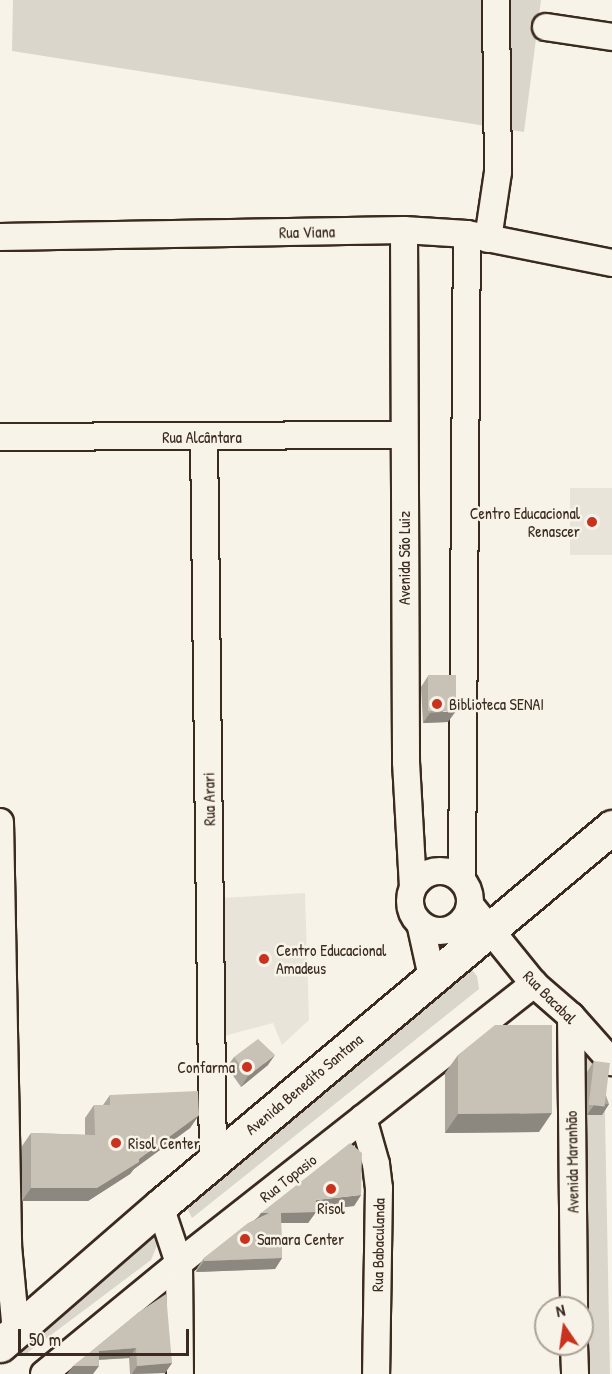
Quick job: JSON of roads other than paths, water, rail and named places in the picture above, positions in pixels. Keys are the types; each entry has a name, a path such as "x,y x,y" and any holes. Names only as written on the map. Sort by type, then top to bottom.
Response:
{"main road":[{"name":"Avenida Benedito Santana","path":"8,1339 160,1206 432,977 480,918 612,827"}],"street":[{"path":"421,927 446,931 458,926 466,917 480,918 462,878 478,236 498,172 496,0"},
{"path":"546,27 612,37"},
{"name":"Rua Viana","path":"0,237 404,230 478,236 612,263"},
{"name":"Avenida São Luiz","path":"404,230 406,762 413,886"},
{"name":"Rua Alcântara","path":"0,437 404,435"},
{"name":"Rua Arari","path":"204,437 213,1162"},
{"path":"0,822 8,1339"},
{"path":"432,977 421,927 411,912 409,903 413,886 423,875 436,870 450,872 462,878"},
{"name":"Rua Bacabal","path":"480,918 534,984 571,1016 612,1062"},
{"name":"Rua Topasio","path":"44,1374 179,1263 534,984"},
{"name":"Avenida Maranhão","path":"571,1016 574,1296"},
{"name":"Rua Babaculanda","path":"363,1118 376,1164 379,1188 376,1374"},
{"path":"160,1206 179,1263 180,1374"},
{"path":"574,1356 575,1374"}],"place":[{"name":"Centro Educacional Renascer","path":"592,522"},
{"name":"Biblioteca SENAI","path":"437,704"},
{"name":"Centro Educacional Amadeus","path":"264,959"},
{"name":"Confarma","path":"247,1067"},
{"name":"Risol Center","path":"116,1143"},
{"name":"Risol","path":"331,1189"},
{"name":"Samara Center","path":"245,1239"}]}
